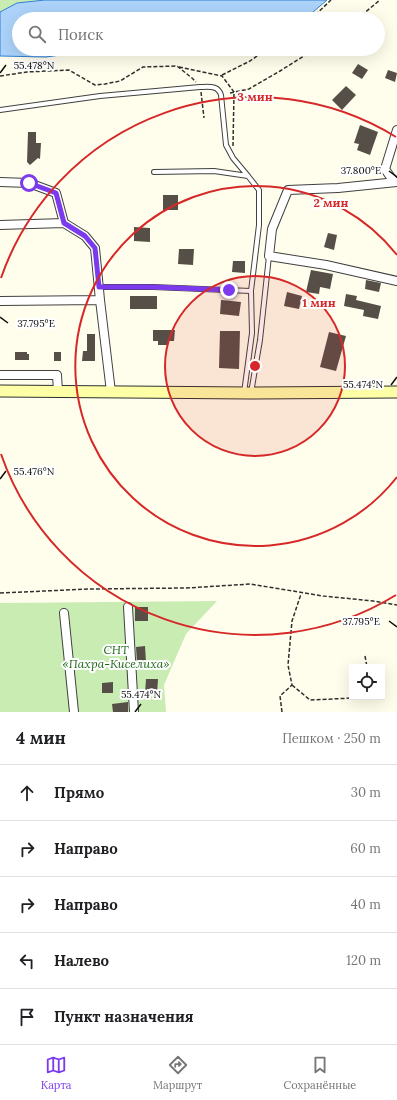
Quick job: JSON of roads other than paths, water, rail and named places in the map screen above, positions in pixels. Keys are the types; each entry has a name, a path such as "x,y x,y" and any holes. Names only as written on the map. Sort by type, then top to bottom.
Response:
{"street":[{"path":"397,130 386,169 395,182 338,188 288,190 272,229 269,256 326,265 397,281"},
{"path":"0,182 29,183 56,193 64,223"},
{"path":"0,225 64,223 85,236 95,248 111,392"},
{"path":"0,301 100,300"},
{"path":"0,375 57,375 58,391"},
{"path":"0,391 248,393 397,392"},
{"path":"128,607 134,712"},
{"path":"64,613 74,712"}],"lane":[{"path":"0,110 100,96 200,87 215,87 220,91 226,145 233,158 259,190 259,224 252,291 252,333 248,393"},
{"path":"154,172 214,171 248,176"},
{"path":"248,393 260,340 269,256"},
{"path":"99,287 153,287 252,291"}],"water":[{"path":"45,0 327,0 313,12 12,12 12,56 53,56 46,57 0,56 0,12 17,3"}],"park label":[{"name":"СНТ «Пахра-Киселиха»","path":"116,657"}]}
